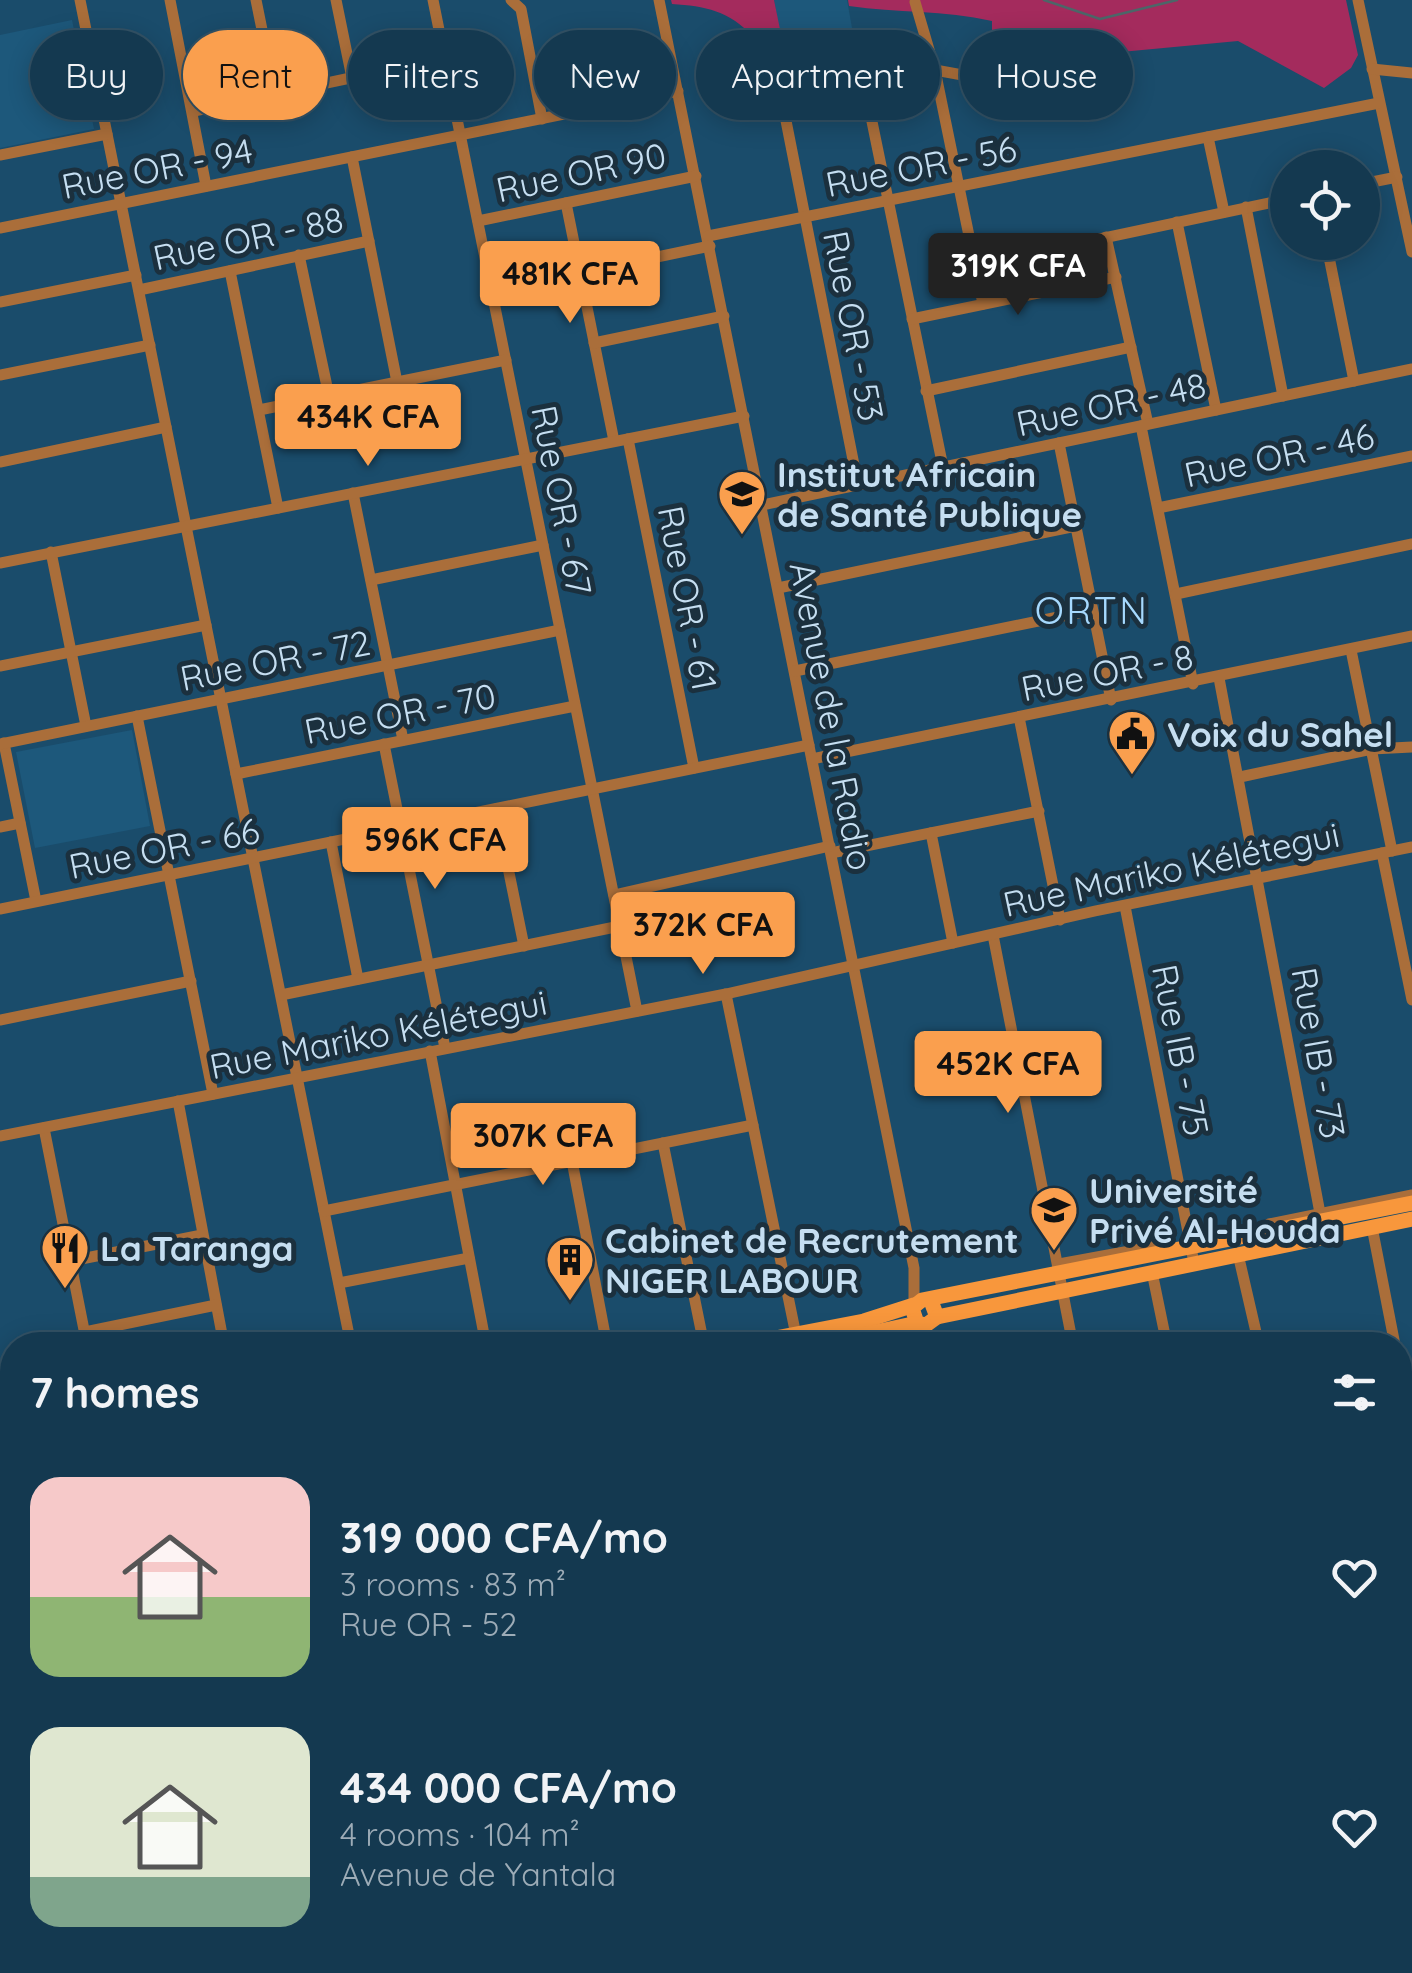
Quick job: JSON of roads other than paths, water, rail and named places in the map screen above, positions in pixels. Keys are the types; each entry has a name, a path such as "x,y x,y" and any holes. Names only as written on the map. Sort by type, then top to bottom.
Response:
{"main road":[{"path":"826,1332 1060,1276 1412,1204"},
{"path":"1060,1276 1152,1272 1192,1251 1238,1254 1323,1224 1372,1227 1412,1219"},
{"path":"873,1332 917,1322 912,1316 927,1308"}],"street":[{"path":"80,0 348,1332"},
{"path":"170,0 183,60"},
{"path":"256,0 262,30"},
{"path":"336,0 348,58"},
{"name":"Rue OR - 67","path":"433,0 439,30"},
{"name":"Avenue de la Radio","path":"660,0 914,1268 927,1308"},
{"path":"1358,0 1396,178 1406,193 1412,252"},
{"path":"915,2 923,30"},
{"path":"516,4 534,84"},
{"path":"1372,69 1412,73"},
{"path":"940,99 984,304"},
{"name":"Rue OR - 56","path":"580,273 804,217 1380,103"},
{"path":"195,120 206,186"},
{"name":"Rue OR - 67","path":"457,120 637,1011"},
{"name":"Rue OR - 94","path":"0,228 537,120"},
{"name":"Rue OR - 53","path":"785,120 858,485"},
{"path":"872,120 943,467"},
{"path":"0,155 107,134"},
{"path":"1208,137 1224,212"},
{"path":"352,157 397,382"},
{"name":"Rue OR 90","path":"478,221 696,176"},
{"path":"1380,181 1396,178"},
{"name":"Rue OR - 61","path":"566,203 594,343 621,440 694,768"},
{"path":"976,265 1270,203"},
{"path":"1246,208 1284,396"},
{"path":"1177,222 1216,410"},
{"path":"1106,237 1131,347 1158,508 1194,684"},
{"name":"Rue OR - 88","path":"138,290 369,241"},
{"path":"299,256 329,396"},
{"path":"1330,260 1354,381"},
{"path":"230,270 278,508"},
{"path":"0,302 136,275"},
{"path":"912,319 1116,278"},
{"path":"594,343 724,316"},
{"path":"0,375 150,345"},
{"path":"926,391 1131,347"},
{"path":"259,410 506,360"},
{"name":"Rue OR - 48","path":"762,505 1412,369"},
{"path":"0,562 744,416"},
{"path":"0,462 166,427"},
{"path":"1059,443 1111,700"},
{"name":"Rue OR - 46","path":"1158,508 1412,456"},
{"path":"354,493 404,740"},
{"path":"778,588 1076,526"},
{"path":"1176,594 1412,544"},
{"path":"371,580 543,545"},
{"path":"51,552 86,726"},
{"path":"795,672 1092,610"},
{"path":"0,666 206,625"},
{"name":"Rue OR - 72","path":"2,743 560,630"},
{"name":"Rue OR - 8","path":"812,759 1194,684 1412,636"},
{"path":"1351,650 1372,750 1412,1000"},
{"name":"Rue IB - 73","path":"1218,678 1240,776 1323,1224"},
{"name":"Rue OR - 70","path":"236,774 575,706"},
{"path":"137,716 214,1094"},
{"path":"1019,716 1060,920"},
{"path":"2,743 36,902"},
{"path":"384,744 445,1048"},
{"name":"Rue OR - 66","path":"0,909 809,745"},
{"path":"1240,776 1372,750 1412,747"},
{"path":"496,808 524,946"},
{"path":"614,895 1038,811"},
{"path":"0,827 20,823"},
{"path":"931,832 953,943"},
{"path":"330,842 358,979"},
{"name":"Rue Mariko Kélétegui","path":"0,1136 726,994 1412,847"},
{"name":"Rue IB - 75","path":"1125,906 1192,1251"},
{"path":"281,995 620,926"},
{"path":"993,935 1071,1332"},
{"path":"0,1020 191,981"},
{"path":"726,994 796,1332"},
{"path":"430,1051 484,1332"},
{"path":"178,1101 221,1332"},
{"path":"324,1210 754,1125"},
{"path":"44,1128 85,1332"},
{"path":"663,1143 701,1332"},
{"path":"572,1162 605,1332"},
{"path":"1323,1224 1412,1194"},
{"path":"1372,1227 1392,1332"},
{"path":"71,1261 202,1235"},
{"path":"1238,1254 1256,1332"},
{"path":"339,1283 470,1258"},
{"path":"1152,1272 1164,1332"},
{"path":"114,1332 216,1306"}],"waterway":[{"path":"1044,0 1100,19 1177,0"}],"place":[{"name":"Institut Africain de Santé Publique","path":"742,536"},
{"name":"Voix du Sahel","path":"1132,776"},
{"name":"Université Privé Al-Houda","path":"1054,1252"},
{"name":"La Taranga","path":"65,1290"},
{"name":"Cabinet de Recrutement NIGER LABOUR","path":"570,1302"}],"district":[{"name":"ORTN","path":"1092,610"}]}
